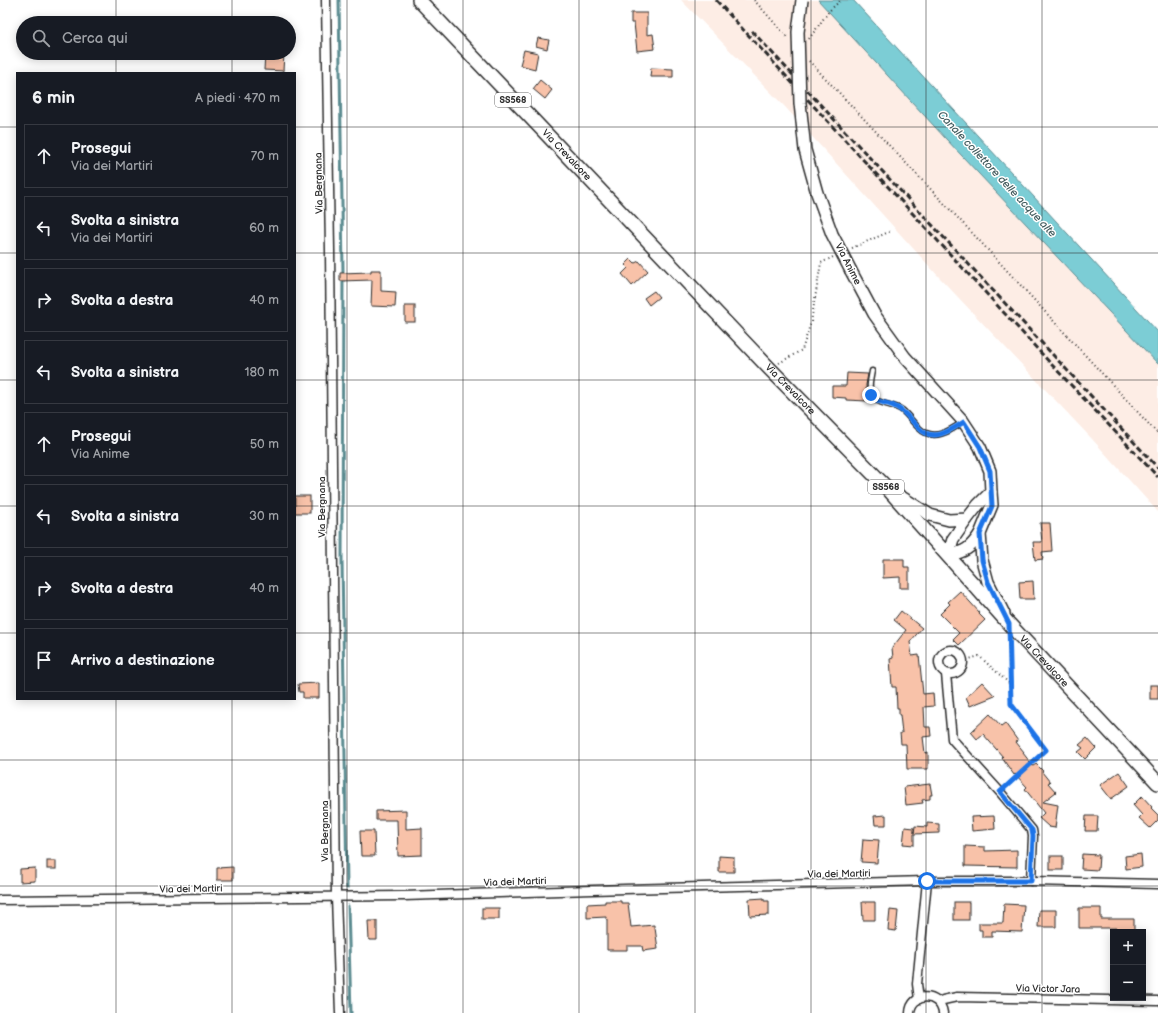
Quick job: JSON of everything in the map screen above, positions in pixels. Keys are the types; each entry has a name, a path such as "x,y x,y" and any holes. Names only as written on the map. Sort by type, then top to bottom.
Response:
{"main road":[{"name":"Via Crevalcore","path":"419,0 769,368 888,489 1009,624 1158,783"}],"street":[{"name":"Via Bergnana","path":"326,0 336,897 340,1013"},
{"name":"Via Anime","path":"802,0 798,32 800,103 805,150 817,193 832,234 874,314 905,357 964,422 980,447 990,471 992,506 980,534"},
{"path":"888,489 930,515 949,520 967,519"},
{"path":"948,556 953,539 978,505 991,492"},
{"path":"948,556 963,552 973,545 980,534"},
{"path":"980,534 982,560 988,582 1009,624"},
{"path":"946,674 955,674 961,669 964,661 957,652 950,650 946,652 940,657 939,665 946,674 952,739 1032,830 1031,881"},
{"name":"Via dei Martiri","path":"0,900 404,896 927,881 1031,881 1158,884"},
{"path":"919,999 916,984 927,881"},
{"path":"910,1013 912,1004 919,999 926,997 932,998 938,1002 943,1013"},
{"name":"Via Victor Jara","path":"938,1002 957,998 1158,1001"}],"lane":[{"path":"872,372 870,389 871,395 875,400 899,408 923,432 932,435 939,434 947,432 964,422"}],"path":[{"path":"754,0 790,40"},
{"path":"808,40 829,11 841,0"},
{"path":"805,57 976,237 1158,434"},
{"path":"848,250 891,231"},
{"path":"769,368 802,350 811,322 821,262 834,256"},
{"path":"1000,792 1046,750 1011,704 1009,624"},
{"path":"964,661 979,656 1010,684"}],"shaded area":[{"path":"681,0 818,0 946,139 1158,364 1158,512 1092,439 939,277 787,109"}],"water":[{"name":"Canale collettore delle acque alte","path":"818,0 853,0 1158,332 1158,364 946,139"}],"building":[{"path":"631,13 647,13 647,35 653,34 655,49 637,51 634,23 631,23"},
{"path":"538,38 549,40 547,49 536,46"},
{"path":"524,50 538,53 535,69 520,65"},
{"path":"265,60 284,60 283,71 264,70"},
{"path":"651,68 673,69 673,77 650,77"},
{"path":"540,80 552,90 545,99 533,89"},
{"path":"631,259 635,263 639,261 648,271 632,286 622,274 628,268 625,265"},
{"path":"371,270 381,270 381,291 396,292 395,307 371,306 372,280 340,281 340,273 371,272"},
{"path":"654,291 659,297 649,305 644,298"},
{"path":"405,306 415,306 415,322 405,322"},
{"path":"847,373 868,374 866,385 867,401 846,400 846,398 832,397 832,386 846,386"},
{"path":"296,496 310,496 310,513 296,513"},
{"path":"1040,523 1050,523 1052,551 1042,552 1043,559 1035,560 1033,542 1042,542"},
{"path":"883,559 904,559 904,567 909,567 909,588 900,588 900,577 883,578"},
{"path":"1033,581 1034,599 1020,599 1019,582"},
{"path":"960,591 985,620 959,645 953,639 959,633 940,614 950,604 948,602"},
{"path":"901,611 922,628 910,642 912,656 919,655 923,694 933,693 934,706 924,707 925,727 930,727 931,736 923,737 925,753 928,752 928,769 907,769 906,744 901,744 900,733 902,733 900,715 899,708 897,708 896,687 892,687 890,659 893,658 892,648 906,630 894,620"},
{"path":"982,682 995,696 970,706 966,697"},
{"path":"319,683 319,698 303,698 303,692 299,692 298,684"},
{"path":"1150,685 1158,685 1158,699 1150,699"},
{"path":"990,714 1001,726 1005,723 1018,741 1016,742 1024,752 1023,753 1033,766 1036,764 1043,771 1042,772 1050,782 1048,783 1056,792 1043,802 1058,805 1055,828 1049,827 1039,818 1044,813 1025,789 1027,787 1015,774 1014,775 1002,758 1003,757 983,734 977,739 971,732"},
{"path":"1087,738 1096,748 1085,759 1078,752 1083,748 1079,745"},
{"path":"1119,772 1129,786 1111,799 1100,785"},
{"path":"930,784 932,795 930,795 930,799 922,800 923,803 906,805 904,787"},
{"path":"1142,796 1158,815 1158,820 1150,828 1139,818 1142,815 1133,805"},
{"path":"406,810 406,829 422,828 422,855 398,856 397,820 376,820 376,811"},
{"path":"886,815 886,825 875,825 874,816"},
{"path":"994,816 995,829 972,831 971,817"},
{"path":"1086,816 1098,816 1097,831 1085,831"},
{"path":"927,823 939,824 939,833 914,834 914,845 903,844 905,827 914,828 914,833 915,826 927,827"},
{"path":"360,831 374,831 375,856 361,856"},
{"path":"863,839 879,840 877,863 861,862"},
{"path":"965,846 985,847 985,851 1017,850 1017,867 965,866"},
{"path":"1082,854 1099,855 1098,870 1081,869"},
{"path":"1141,854 1142,867 1126,869 1125,856"},
{"path":"719,856 734,857 734,872 719,872"},
{"path":"1050,856 1063,856 1063,870 1050,870"},
{"path":"47,861 56,861 56,869 47,869"},
{"path":"233,867 233,880 217,880 217,868"},
{"path":"35,868 35,881 20,882 20,869"},
{"path":"764,898 764,901 769,901 769,915 750,916 749,899"},
{"path":"605,901 621,901 621,903 628,903 631,927 654,925 658,949 643,951 642,946 627,946 627,950 607,950 606,917 587,918 587,904 605,903"},
{"path":"862,902 875,902 875,920 863,920"},
{"path":"954,902 969,902 969,920 954,920"},
{"path":"1004,904 1024,905 1022,932 992,931 992,937 982,937 982,930 979,930 979,923 1003,923"},
{"path":"482,908 499,908 499,919 482,919"},
{"path":"1079,908 1101,908 1101,919 1134,919 1134,929 1079,928"},
{"path":"890,910 898,911 896,931 888,930"},
{"path":"1039,910 1056,910 1056,927 1038,927"},
{"path":"368,921 377,921 377,940 369,940"}],"waterway":[{"path":"339,0 343,272 342,561 347,888"},
{"path":"348,906 351,1013"}],"railway":[{"path":"716,0 1053,366 1158,477"},
{"path":"752,31 1158,468"}],"route":[{"path":"871,395 875,400 895,406 903,411 918,428 927,434 932,435 947,432 964,422 980,447 990,471 992,506 980,534 982,560 988,582 1009,624 1011,704 1046,750 1000,792 1032,830 1031,881 927,881"}]}
